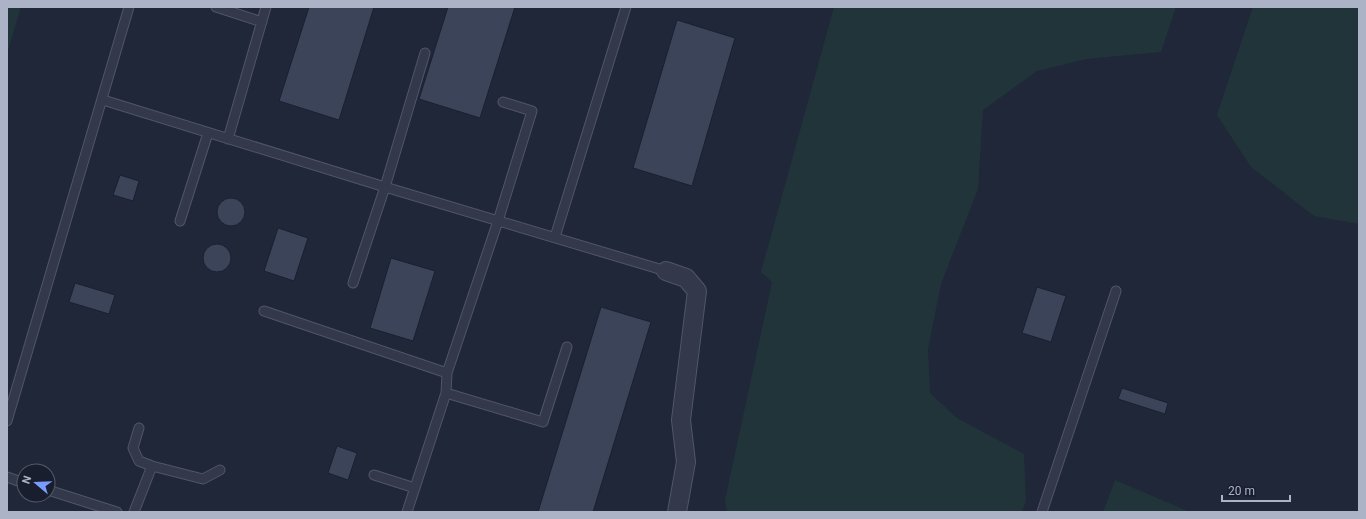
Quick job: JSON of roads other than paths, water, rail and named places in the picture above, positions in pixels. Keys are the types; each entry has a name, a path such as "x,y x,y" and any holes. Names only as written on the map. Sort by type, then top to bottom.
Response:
{"street":[{"path":"666,271 686,278 697,291 682,420 686,462 677,512"}],"lane":[{"path":"7,421 103,100 129,7"},
{"path":"216,7 262,22"},
{"path":"228,139 266,7"},
{"path":"555,237 626,7"},
{"path":"353,283 385,187 425,52"},
{"path":"103,100 385,187 666,271"},
{"path":"407,512 446,394 447,373 498,221 532,111 503,102"},
{"path":"180,221 208,133"},
{"path":"1042,512 1116,291"},
{"path":"264,311 447,373"},
{"path":"446,394 543,422 567,347"},
{"path":"139,428 133,448 139,461 152,466 202,479 220,470"},
{"path":"134,512 152,466"},
{"path":"374,475 415,488"},
{"path":"56,493 117,512"}]}
